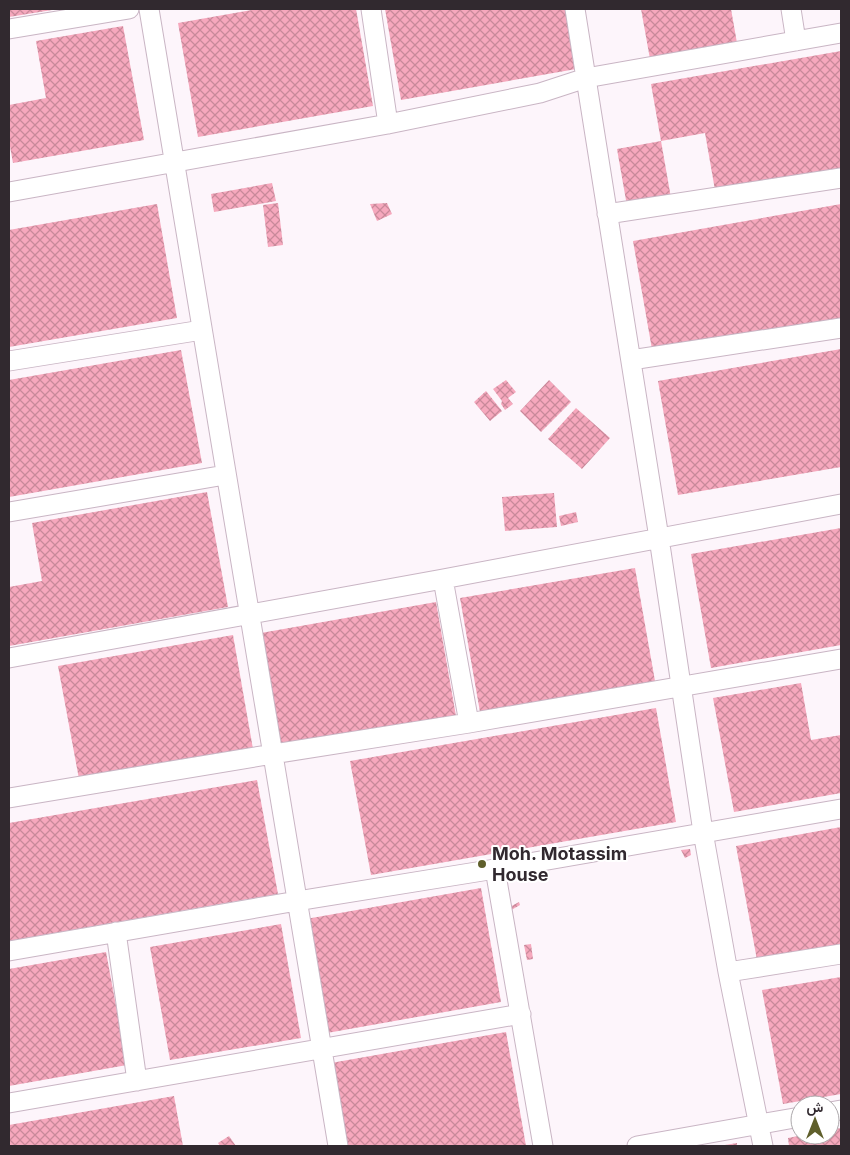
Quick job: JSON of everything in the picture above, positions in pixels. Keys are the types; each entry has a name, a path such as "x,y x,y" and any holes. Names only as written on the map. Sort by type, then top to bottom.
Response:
{"street":[{"path":"9,29 128,9"},
{"path":"149,9 338,1146"},
{"path":"371,9 388,124"},
{"path":"574,9 659,538 703,832 728,972 763,1146"},
{"path":"791,9 796,41"},
{"path":"9,192 388,124 540,93 586,78 841,33"},
{"path":"607,214 841,178"},
{"path":"631,360 841,328"},
{"path":"9,361 202,330"},
{"path":"9,512 226,475"},
{"path":"9,658 841,504"},
{"path":"443,579 469,723"},
{"path":"9,798 469,723 841,659"},
{"path":"9,951 841,809"},
{"path":"496,869 543,1146"},
{"path":"116,932 137,1081"},
{"path":"728,972 841,954"},
{"path":"9,1103 521,1014"},
{"path":"637,1146 790,1120"}],"building":[{"path":"9,9 52,9 52,10 9,17"},
{"path":"258,9 356,9 373,106 198,137 178,23"},
{"path":"385,9 566,9 576,69 401,100"},
{"path":"641,9 731,9 737,43 650,59"},
{"path":"123,26 144,140 13,163 9,141 9,105 46,98 36,41"},
{"path":"841,51 841,168 715,190 705,133 661,141 651,84"},
{"path":"661,141 671,198 627,206 617,149"},
{"path":"272,183 276,201 214,212 211,194"},
{"path":"278,203 283,245 268,247 263,205"},
{"path":"387,203 392,214 377,221 370,204"},
{"path":"157,204 177,318 9,347 9,230"},
{"path":"841,204 841,322 653,355 633,241"},
{"path":"841,349 841,467 678,495 658,381"},
{"path":"181,350 202,463 9,497 9,380"},
{"path":"506,380 516,392 508,398 513,404 505,410 501,404 502,401 493,389"},
{"path":"549,380 571,402 541,432 520,411"},
{"path":"486,391 502,411 490,421 474,402"},
{"path":"576,408 610,438 582,469 548,439"},
{"path":"207,492 228,607 9,646 9,587 42,581 32,523"},
{"path":"554,493 557,527 505,531 502,497"},
{"path":"576,512 578,522 561,526 559,516"},
{"path":"841,528 841,645 711,668 691,554"},
{"path":"635,568 655,681 480,712 460,598"},
{"path":"436,602 456,716 281,747 261,633"},
{"path":"233,635 253,749 79,779 58,666"},
{"path":"801,683 811,740 841,735 841,793 734,812 713,698"},
{"path":"656,708 676,822 371,875 350,761"},
{"path":"257,780 278,894 9,941 9,823"},
{"path":"841,827 841,944 757,960 736,846"},
{"path":"690,849 691,855 685,858 681,850"},
{"path":"481,888 501,1002 327,1033 306,919"},
{"path":"519,902 520,905 508,912 506,909"},
{"path":"281,924 301,1038 170,1060 150,947"},
{"path":"531,944 533,959 527,960 524,945"},
{"path":"106,952 127,1065 9,1086 9,969"},
{"path":"841,977 841,1094 790,1095 790,1103 783,1104 762,990"},
{"path":"506,1032 526,1146 346,1146 331,1063"},
{"path":"174,1096 183,1146 9,1146 9,1125"},
{"path":"840,1128 841,1146 789,1146 788,1138 790,1138 790,1145 840,1145"},
{"path":"229,1136 236,1146 220,1146 218,1143"},
{"path":"737,1143 737,1146 725,1146 725,1145"}],"place":[{"name":"Moh. Motassim House","path":"482,864"}]}
